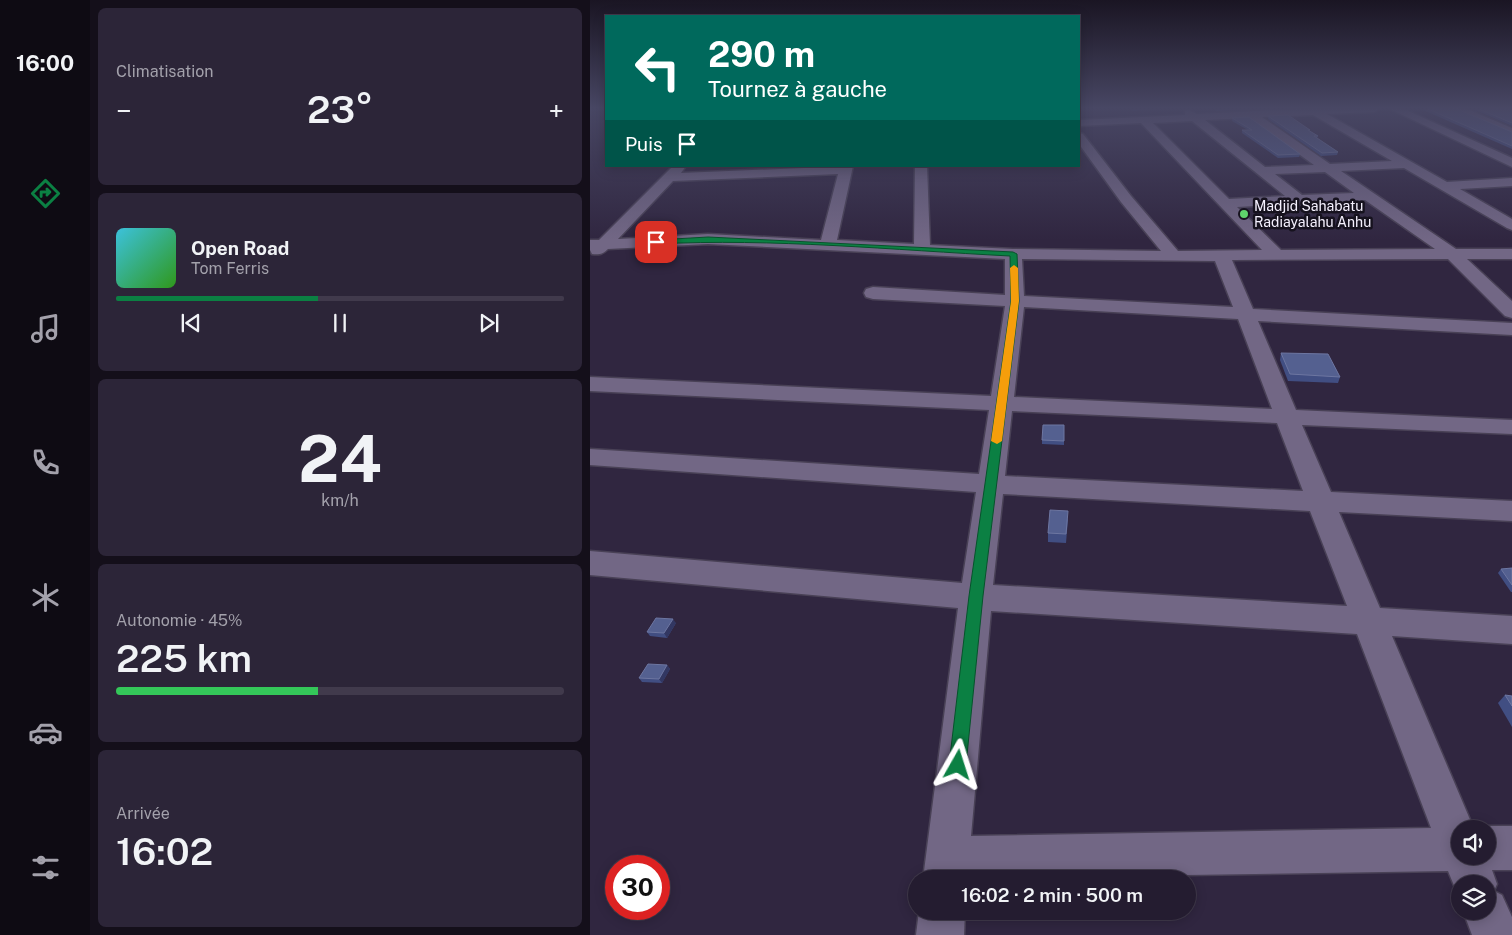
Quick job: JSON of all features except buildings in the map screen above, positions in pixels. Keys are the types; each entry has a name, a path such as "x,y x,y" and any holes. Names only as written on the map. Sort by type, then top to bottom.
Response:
{"street":[{"path":"1091,153 1126,199 1174,256"},
{"path":"1177,153 1277,256"},
{"path":"1239,153 1299,200"},
{"path":"1305,153 1452,254 1512,312"},
{"path":"1386,153 1444,186 1504,216 1512,225"},
{"path":"1490,153 1512,163"},
{"path":"1262,171 1406,164"},
{"path":"921,167 922,249"},
{"path":"590,258 597,245 675,172 846,168 828,244"},
{"path":"1444,186 1512,182"},
{"path":"1227,203 1369,196"},
{"path":"597,245 708,239 1013,254 1174,256 1512,254"},
{"path":"1013,254 1015,301 976,596 946,868 1451,848"},
{"path":"1222,256 1451,826"},
{"path":"873,293 1512,329"},
{"path":"590,384 1512,427"},
{"path":"590,457 991,484 1512,511"},
{"path":"590,563 976,596 1512,630"},
{"path":"1496,848 1512,848"},
{"path":"940,935 941,920"},
{"path":"1490,920 1496,935"}],"slow traffic":[{"path":"997,441 1015,301 1014,268"}],"place":[{"name":"Madjid Sahabatu Radiayalahu Anhu","path":"1244,214"}],"route":[{"path":"656,242 708,239 774,241 1013,254 1015,301 976,596 958,765"}]}
